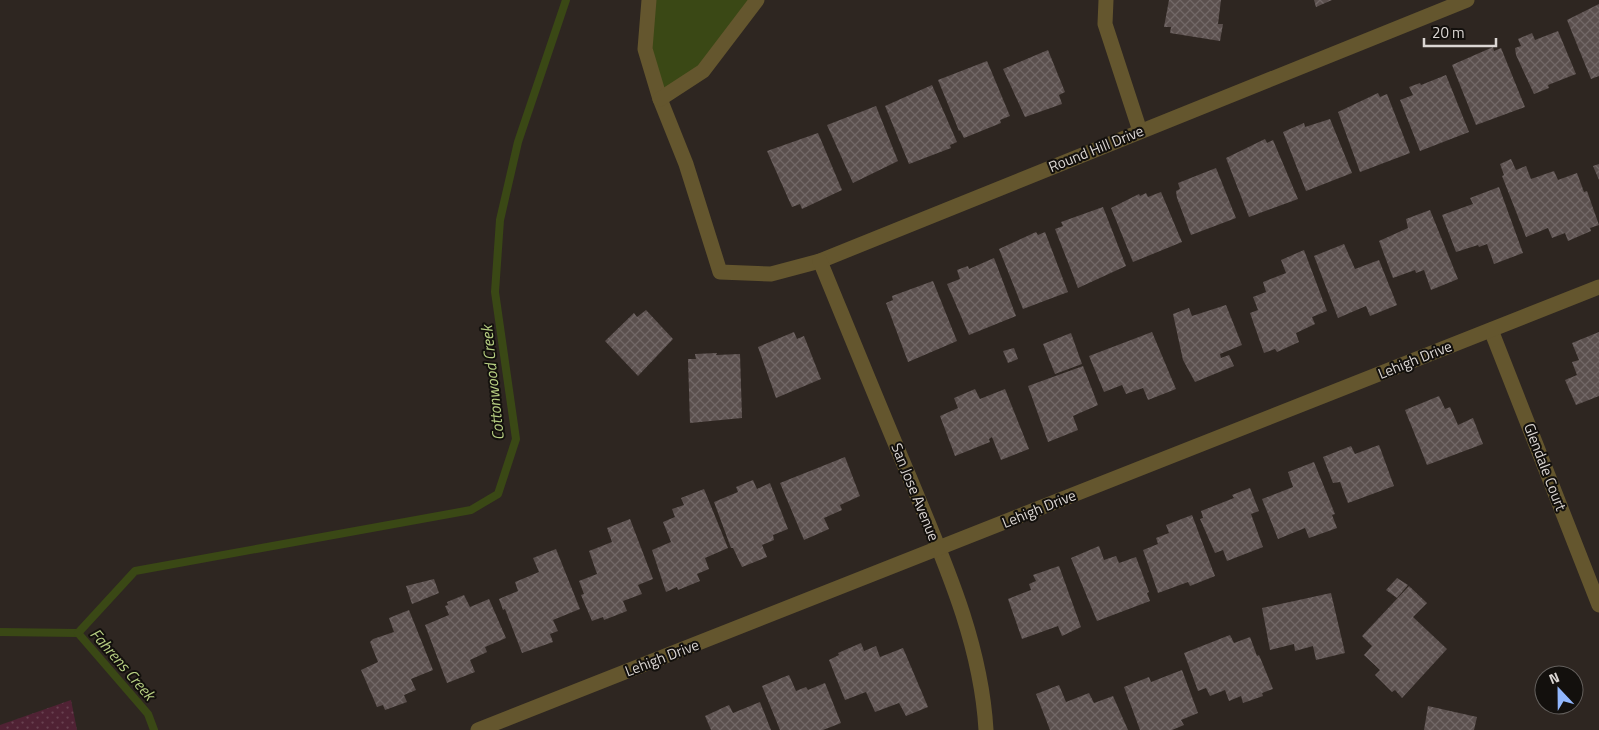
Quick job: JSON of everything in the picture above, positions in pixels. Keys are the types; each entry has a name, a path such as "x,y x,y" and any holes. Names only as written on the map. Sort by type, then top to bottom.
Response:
{"street":[{"path":"649,0 645,49 660,99 703,71 757,0"},
{"path":"1106,0 1105,24 1140,131"},
{"name":"Round Hill Drive","path":"660,99 686,164 720,272 771,274 820,261 1467,0"},
{"name":"San Jose Avenue","path":"820,261 957,593 975,660 985,710 986,730"},
{"name":"Lehigh Drive","path":"478,730 1599,287"},
{"name":"Glendale Court","path":"1491,330 1599,605"}],"shaded area":[{"path":"649,0 757,0 703,71 660,99 645,49"},
{"path":"71,700 77,730 0,730 0,725"}],"building":[{"path":"1169,0 1221,0 1218,24 1223,24 1220,41 1170,33 1171,27 1164,27"},
{"path":"1314,0 1332,0 1316,7"},
{"path":"1599,4 1599,76 1591,79 1567,20"},
{"path":"1558,31 1576,74 1548,85 1549,88 1534,94 1516,55 1515,48 1521,46 1518,39 1532,33 1535,40"},
{"path":"1493,47 1494,51 1501,48 1525,107 1476,125 1452,65"},
{"path":"1048,50 1065,92 1059,95 1062,104 1025,117 1003,69"},
{"path":"987,61 1010,116 1000,120 1001,123 964,138 959,131 938,80"},
{"path":"1446,75 1469,132 1420,151 1400,100 1413,95 1409,87 1420,83 1421,85"},
{"path":"932,85 957,142 950,145 951,148 909,164 885,106"},
{"path":"1378,93 1380,97 1387,94 1410,153 1360,172 1338,112"},
{"path":"876,106 898,161 853,183 827,125"},
{"path":"1330,119 1352,173 1306,191 1283,132 1304,123 1305,127"},
{"path":"818,133 842,190 802,209 800,204 792,207 767,151"},
{"path":"1265,139 1267,143 1273,140 1298,199 1249,217 1226,158"},
{"path":"1511,159 1516,170 1526,166 1531,179 1554,171 1558,180 1577,173 1584,192 1587,191 1599,225 1590,228 1591,231 1568,241 1565,233 1552,238 1548,228 1526,237 1502,176 1504,175 1500,164"},
{"path":"1599,164 1599,180 1593,166"},
{"path":"1216,168 1236,218 1191,235 1177,198 1176,191 1180,189 1178,183"},
{"path":"1499,187 1523,253 1494,264 1487,244 1456,252 1442,215 1473,204 1470,198"},
{"path":"1161,192 1182,242 1133,262 1111,208 1139,194 1140,196 1146,193 1148,197"},
{"path":"1103,207 1126,266 1078,288 1055,229 1063,226 1061,222"},
{"path":"1430,210 1458,279 1431,290 1424,270 1416,273 1415,270 1393,278 1379,241 1408,228 1406,219"},
{"path":"1036,232 1038,235 1045,232 1068,292 1023,309 999,249"},
{"path":"1344,244 1355,269 1379,260 1397,305 1370,316 1366,306 1338,318 1314,256"},
{"path":"1304,250 1327,311 1312,317 1315,324 1296,333 1299,342 1277,352 1275,349 1264,353 1250,313 1258,310 1253,297 1266,292 1263,282 1286,273 1281,260"},
{"path":"994,258 1016,316 969,335 947,284 960,279 957,270 968,266 969,269"},
{"path":"933,281 957,341 908,362 886,303 893,300 892,296"},
{"path":"1226,305 1242,345 1220,354 1221,358 1229,355 1234,366 1195,382 1183,360 1173,314 1189,308 1192,316"},
{"path":"646,310 673,339 638,376 605,341 634,313 637,317"},
{"path":"794,332 797,339 804,336 821,379 776,398 758,347"},
{"path":"1152,332 1176,389 1148,400 1143,388 1126,394 1122,385 1104,392 1089,356"},
{"path":"1599,332 1599,396 1576,405 1565,380 1577,375 1572,362 1579,360 1572,343"},
{"path":"1071,333 1082,364 1055,374 1043,344"},
{"path":"1014,348 1018,359 1008,363 1003,351"},
{"path":"717,353 716,355 740,354 742,418 690,423 688,359 696,359 695,354"},
{"path":"1083,366 1098,405 1073,416 1078,430 1048,442 1028,386"},
{"path":"975,389 980,399 1005,389 1029,449 1001,460 992,437 989,439 990,442 955,456 940,416 958,408 954,398"},
{"path":"1439,396 1445,409 1450,407 1458,425 1473,418 1483,444 1427,465 1405,410"},
{"path":"1379,445 1394,486 1348,503 1340,482 1333,483 1323,457 1351,446 1355,454"},
{"path":"845,457 860,496 840,505 842,510 824,518 829,529 804,540 780,483"},
{"path":"1314,462 1335,514 1332,515 1337,528 1309,538 1305,528 1278,539 1262,499 1293,487 1288,472"},
{"path":"753,480 757,489 770,483 788,529 773,535 774,540 762,545 767,557 742,567 733,548 731,548 714,502 738,492 736,487"},
{"path":"1250,488 1259,511 1251,514 1263,547 1227,561 1223,550 1215,553 1200,519 1203,518 1201,511 1234,498 1232,495"},
{"path":"704,489 728,548 705,558 709,569 697,574 700,581 678,590 677,587 666,592 652,550 671,542 663,522 675,517 672,509 684,505 681,498"},
{"path":"1192,515 1215,576 1190,586 1188,582 1158,593 1143,550 1158,544 1156,538 1169,533 1166,525"},
{"path":"630,519 653,579 638,585 642,594 623,601 627,611 604,620 603,617 592,621 581,595 584,594 579,581 597,574 589,551 612,542 607,528"},
{"path":"1099,546 1104,560 1116,556 1119,563 1136,557 1149,592 1147,593 1150,601 1097,621 1071,558"},
{"path":"556,549 580,609 553,620 558,631 550,634 553,642 522,653 505,609 503,610 499,599 518,591 515,582 539,572 533,558"},
{"path":"1059,566 1081,627 1062,636 1058,626 1022,639 1008,599 1031,590 1029,584 1036,581 1033,575"},
{"path":"1397,578 1408,585 1397,598 1386,590"},
{"path":"434,579 439,593 412,604 406,586"},
{"path":"1409,586 1427,603 1413,617 1447,649 1402,698 1395,690 1392,692 1375,675 1380,670 1364,655 1372,646 1362,636"},
{"path":"1331,593 1345,653 1316,660 1313,646 1295,651 1294,644 1270,650 1262,608"},
{"path":"464,595 470,607 489,599 506,638 485,647 487,652 470,660 475,672 447,683 425,625 449,615 445,606 448,605 447,602"},
{"path":"409,610 433,670 411,679 416,690 404,695 407,702 385,710 383,705 377,707 361,670 378,662 370,642 373,639 394,632 389,618"},
{"path":"1230,635 1234,643 1250,637 1273,689 1262,693 1263,696 1243,703 1241,696 1229,701 1225,690 1210,696 1206,688 1198,691 1184,653"},
{"path":"861,643 864,651 876,646 880,657 903,648 928,707 906,716 899,703 875,712 866,692 845,700 829,660 839,655 838,653"},
{"path":"1182,670 1198,713 1181,720 1184,725 1172,730 1140,730 1124,687 1149,677 1151,682"},
{"path":"789,675 796,691 806,687 808,690 825,683 841,723 823,730 780,730 762,686"},
{"path":"1059,685 1066,702 1089,693 1094,703 1113,696 1128,730 1050,730 1036,694"},
{"path":"760,702 771,730 711,730 705,716 729,705 733,713"},
{"path":"1428,706 1477,717 1474,730 1424,730"}],"waterway":[{"name":"Cottonwood Creek","path":"78,633 135,571 471,510 498,494 516,439 495,292 500,220 518,142 566,0"},
{"name":"Fahrens Creek","path":"0,632 78,633 148,714 154,730"}]}
